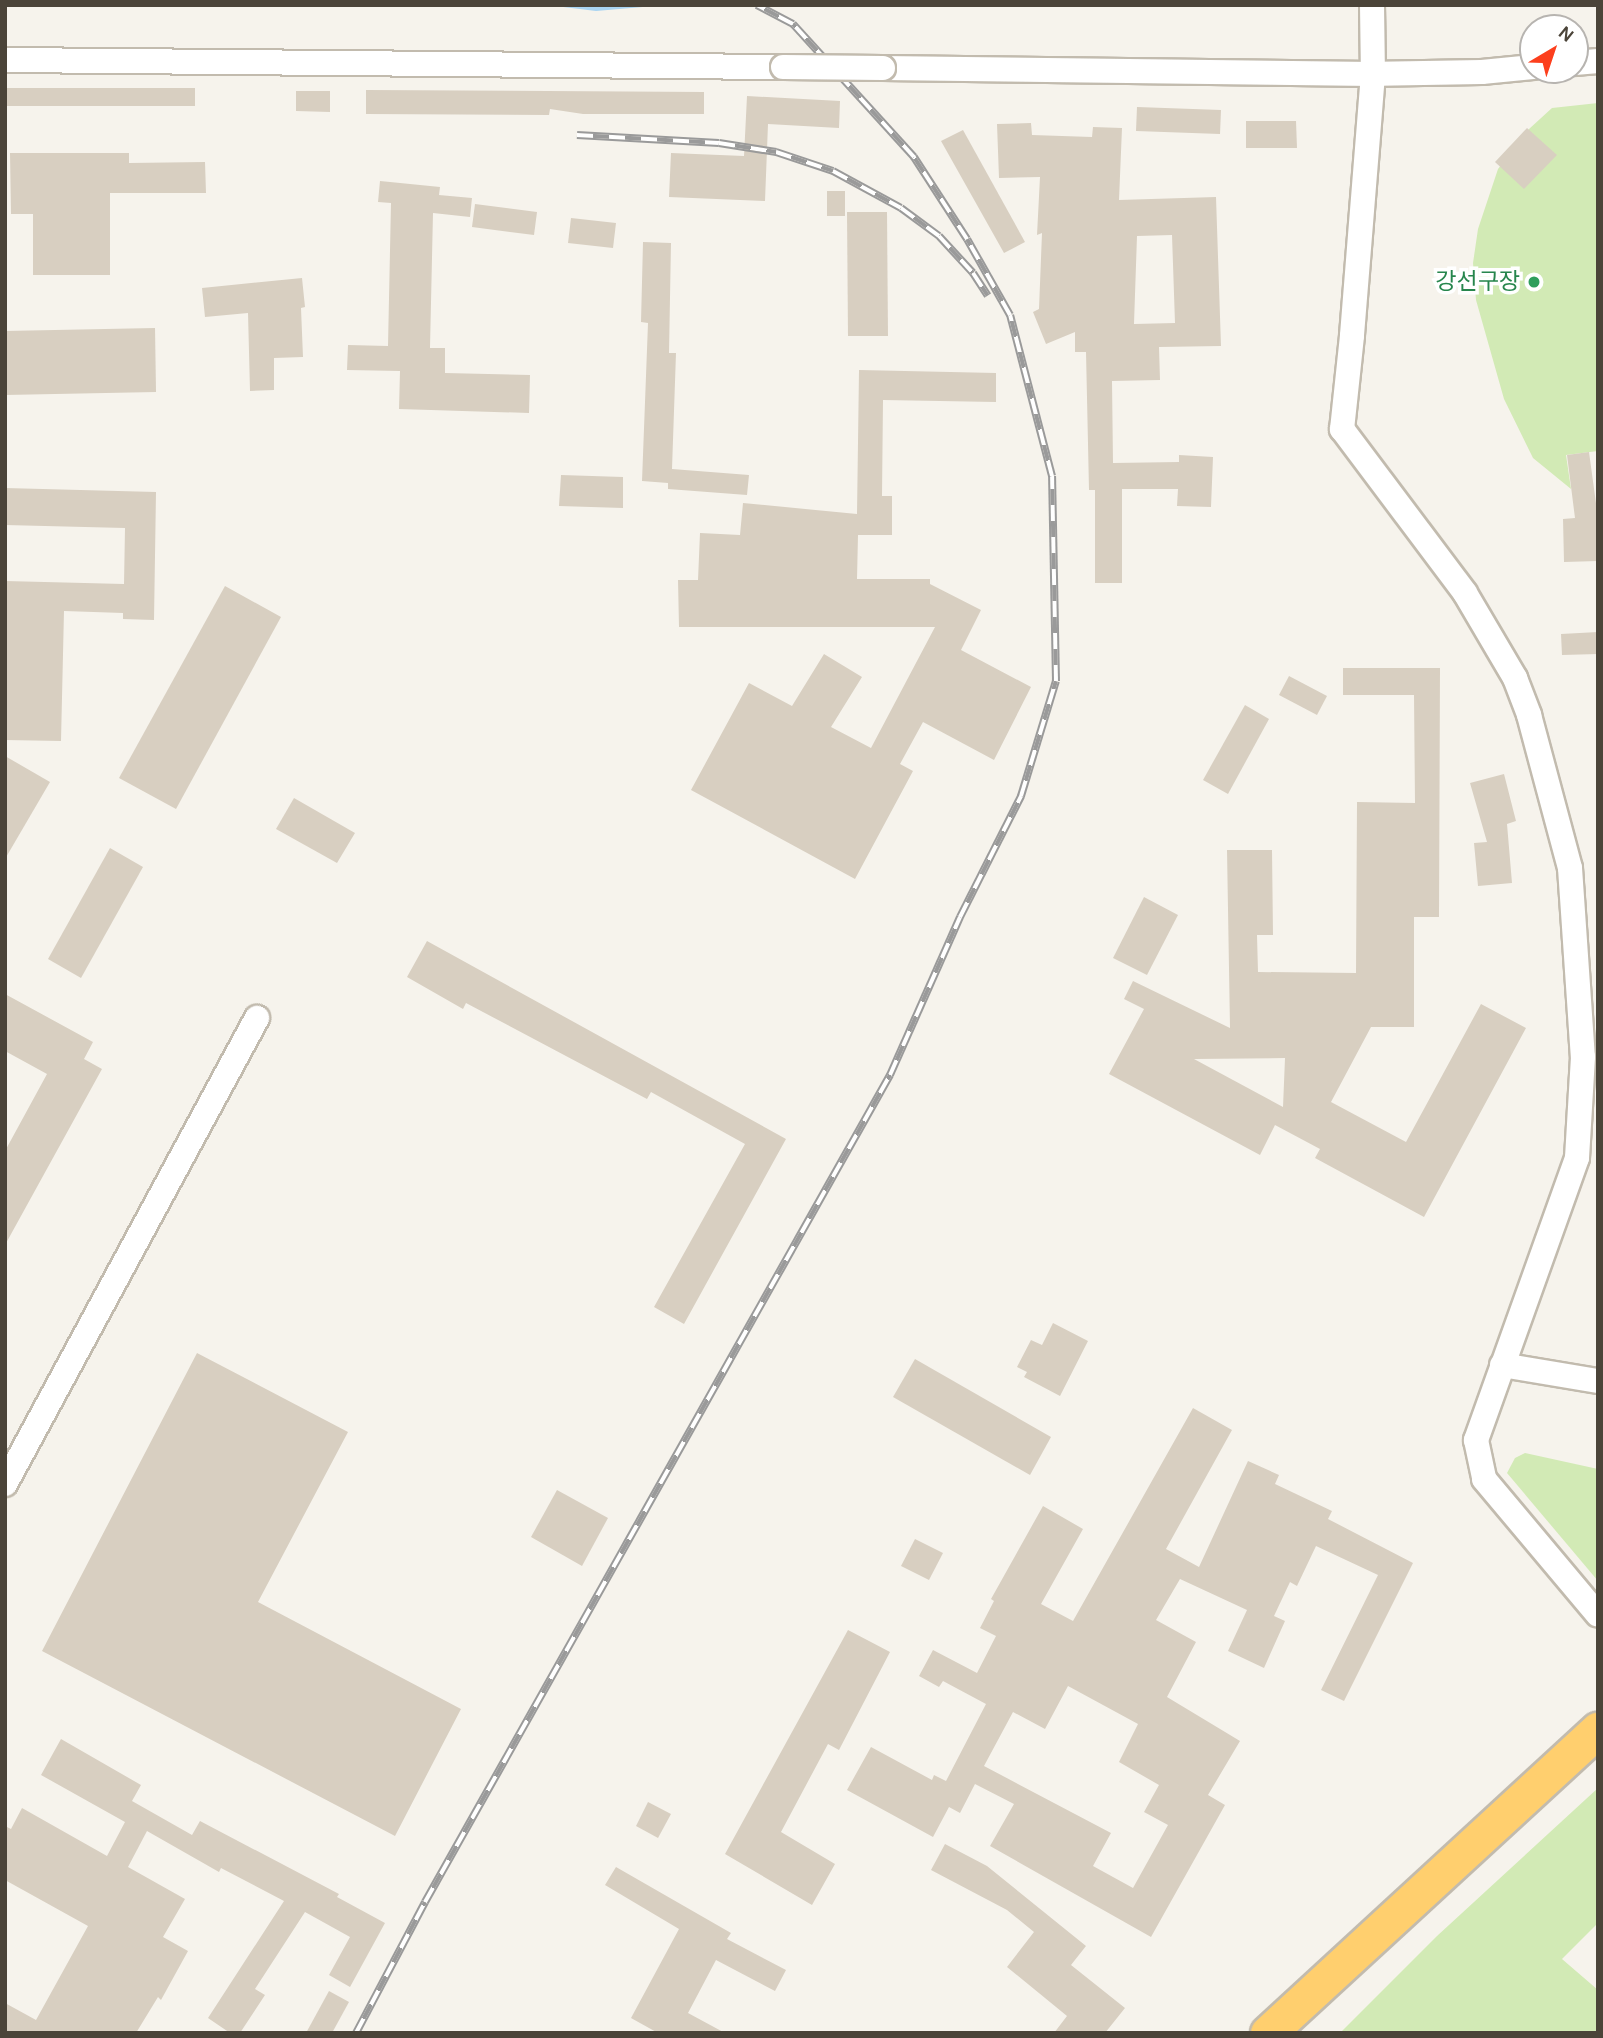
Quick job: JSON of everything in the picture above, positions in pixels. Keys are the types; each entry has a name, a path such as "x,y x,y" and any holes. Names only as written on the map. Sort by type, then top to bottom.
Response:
{"highway":[{"path":"1268,2033 1598,1730"}],"street":[{"path":"1372,5 1373,74 1342,429 1465,593 1515,678 1529,715 1570,868 1583,1057 1577,1158 1476,1440 1483,1479 1598,1615"},
{"path":"5,60 1373,74 1482,72 1519,68"},
{"path":"5,1484 257,1018"},
{"path":"1502,1365 1598,1381"}],"green space":[{"name":"강선구장","path":"1598,103 1598,451 1566,455 1571,489 1533,458 1504,399 1476,300 1473,263 1478,229 1498,169 1529,129 1552,108"},
{"path":"1525,1453 1598,1469 1598,1581 1507,1473 1515,1458"},
{"path":"1598,1788 1598,1923 1562,1959 1598,1990 1598,2033 1340,2033 1437,1936"}],"water":[{"path":"547,5 666,5 596,11"}],"building":[{"path":"5,88 195,88 195,106 5,106"},
{"path":"366,90 704,92 704,114 583,114 550,109 549,115 366,114"},
{"path":"296,91 330,91 330,112 296,111"},
{"path":"747,96 840,101 839,128 768,124 765,201 669,197 671,153 744,156"},
{"path":"1137,107 1221,110 1220,134 1136,131"},
{"path":"1246,121 1296,121 1297,148 1246,148"},
{"path":"1031,123 1032,135 1092,137 1093,127 1122,128 1119,200 1216,197 1221,346 1159,347 1160,380 1112,381 1113,463 1179,462 1179,455 1213,457 1211,507 1177,506 1178,489 1122,489 1122,583 1095,583 1095,490 1089,490 1086,352 1075,352 1075,332 1046,344 1033,312 1039,309 1042,233 1037,235 1040,177 999,178 997,124","holes":["1172,235 1175,323 1134,324 1137,236"]},
{"path":"1527,128 1557,155 1524,189 1495,162"},
{"path":"963,130 1025,242 1004,253 941,141"},
{"path":"10,153 129,153 129,163 205,162 206,193 110,193 110,275 33,275 33,214 11,214"},
{"path":"380,181 440,187 439,195 472,198 470,217 433,213 430,348 445,348 445,373 530,375 529,413 399,409 400,371 347,370 348,345 388,346 391,203 378,202"},
{"path":"827,191 845,191 845,216 827,216"},
{"path":"475,204 537,212 534,235 472,227"},
{"path":"847,212 887,212 888,336 848,336"},
{"path":"571,218 616,223 613,248 568,243"},
{"path":"643,242 671,243 669,353 676,353 672,469 749,475 747,495 668,489 668,483 642,481 648,323 641,322"},
{"path":"302,278 305,307 301,308 303,357 274,358 274,390 250,391 248,313 205,317 202,288"},
{"path":"155,328 156,392 5,395 5,331"},
{"path":"859,370 996,373 996,402 883,400 882,496 892,496 892,535 858,535 857,579 930,579 930,584 981,610 961,650 1031,687 994,760 923,722 900,764 913,771 855,879 691,790 749,683 792,706 824,654 862,677 831,727 871,748 935,627 679,627 678,580 698,580 700,533 740,535 743,503 857,514"},
{"path":"1589,452 1598,518 1598,561 1564,562 1563,519 1575,518 1567,455"},
{"path":"561,475 623,477 623,508 559,506"},
{"path":"5,488 156,492 154,620 123,619 123,613 64,611 61,741 5,740 5,581 124,584 125,528 5,525"},
{"path":"225,586 281,617 176,809 119,778"},
{"path":"1598,632 1598,654 1562,655 1561,634"},
{"path":"1343,668 1440,668 1439,917 1414,917 1414,1027 1371,1027 1331,1102 1406,1142 1481,1004 1526,1028 1424,1217 1315,1158 1320,1149 1275,1125 1260,1155 1109,1074 1144,1009 1124,999 1133,981 1230,1028 1227,850 1272,850 1273,935 1257,935 1258,972 1356,973 1357,802 1415,803 1414,695 1343,695","holes":["1285,1058 1283,1107 1194,1059"]},
{"path":"1289,676 1327,696 1317,715 1279,695"},
{"path":"1245,705 1269,719 1228,794 1203,780"},
{"path":"5,756 50,782 5,859"},
{"path":"1504,774 1516,821 1507,824 1512,883 1478,886 1474,843 1487,842 1470,783"},
{"path":"294,798 355,833 337,863 276,829"},
{"path":"110,848 143,867 81,978 48,959"},
{"path":"1144,897 1178,915 1147,975 1113,958"},
{"path":"427,941 786,1139 684,1324 654,1307 745,1144 651,1092 647,1099 466,1003 463,1009 407,977"},
{"path":"5,994 93,1042 84,1059 102,1069 5,1245 5,1151 47,1074 5,1051"},
{"path":"1053,1323 1088,1341 1060,1396 1024,1377 1027,1372 1017,1367 1031,1340 1042,1345"},
{"path":"197,1353 348,1432 258,1602 461,1709 395,1836 42,1651"},
{"path":"915,1359 1051,1437 1030,1475 893,1397"},
{"path":"1193,1408 1232,1430 1166,1549 1199,1567 1248,1461 1279,1475 1275,1484 1332,1511 1328,1519 1413,1563 1344,1701 1321,1690 1378,1575 1316,1546 1297,1586 1290,1582 1274,1616 1285,1621 1264,1668 1228,1651 1247,1610 1180,1579 1156,1620 1196,1642 1167,1697 1240,1741 1208,1795 1225,1805 1151,1937 990,1846 1014,1804 975,1784 960,1813 949,1807 933,1837 847,1790 871,1747 932,1780 934,1775 946,1781 986,1704 943,1681 939,1687 919,1676 933,1650 977,1673 996,1636 980,1628 994,1601 991,1599 1043,1506 1083,1529 1041,1604 1073,1621","holes":["1068,1686 1138,1724 1119,1762 1159,1785 1144,1812 1168,1825 1133,1888 1093,1866 1111,1833 984,1766 1013,1712 1045,1729"]},
{"path":"557,1490 608,1518 582,1566 531,1537"},
{"path":"915,1539 943,1553 929,1580 901,1566"},
{"path":"848,1630 890,1652 839,1750 828,1744 781,1832 835,1864 812,1905 725,1854"},
{"path":"61,1739 141,1785 132,1801 192,1835 200,1821 339,1894 337,1897 385,1923 350,1987 329,1975 350,1937 305,1912 255,1989 265,1995 240,2033 230,2033 208,2018 284,1901 221,1868 219,1872 147,1831 128,1867 185,1899 163,1937 188,1951 161,2000 158,1997 136,2033 5,2033 5,2003 36,2020 88,1926 5,1880 5,1826 11,1829 22,1808 107,1856 125,1822 41,1775"},
{"path":"648,1802 671,1814 658,1838 636,1826"},
{"path":"945,1844 987,1866 1086,1946 1071,1965 1125,2008 1105,2033 1054,2033 1067,2016 1007,1967 1034,1932 1007,1910 931,1870"},
{"path":"616,1867 731,1933 727,1939 786,1970 775,1991 716,1960 688,2013 725,2033 658,2033 631,2018 679,1929 605,1885"},
{"path":"329,1991 349,2002 332,2033 306,2033"}],"railway":[{"path":"356,2033 425,1902 890,1075 960,917 1021,796 1056,681 1052,476 1010,315 967,239 914,157 793,24 757,5"},
{"path":"577,135 719,143 776,152 833,171 901,208 939,236 973,273 988,296"}],"place":[{"name":"강선구장","path":"1534,282"}]}
